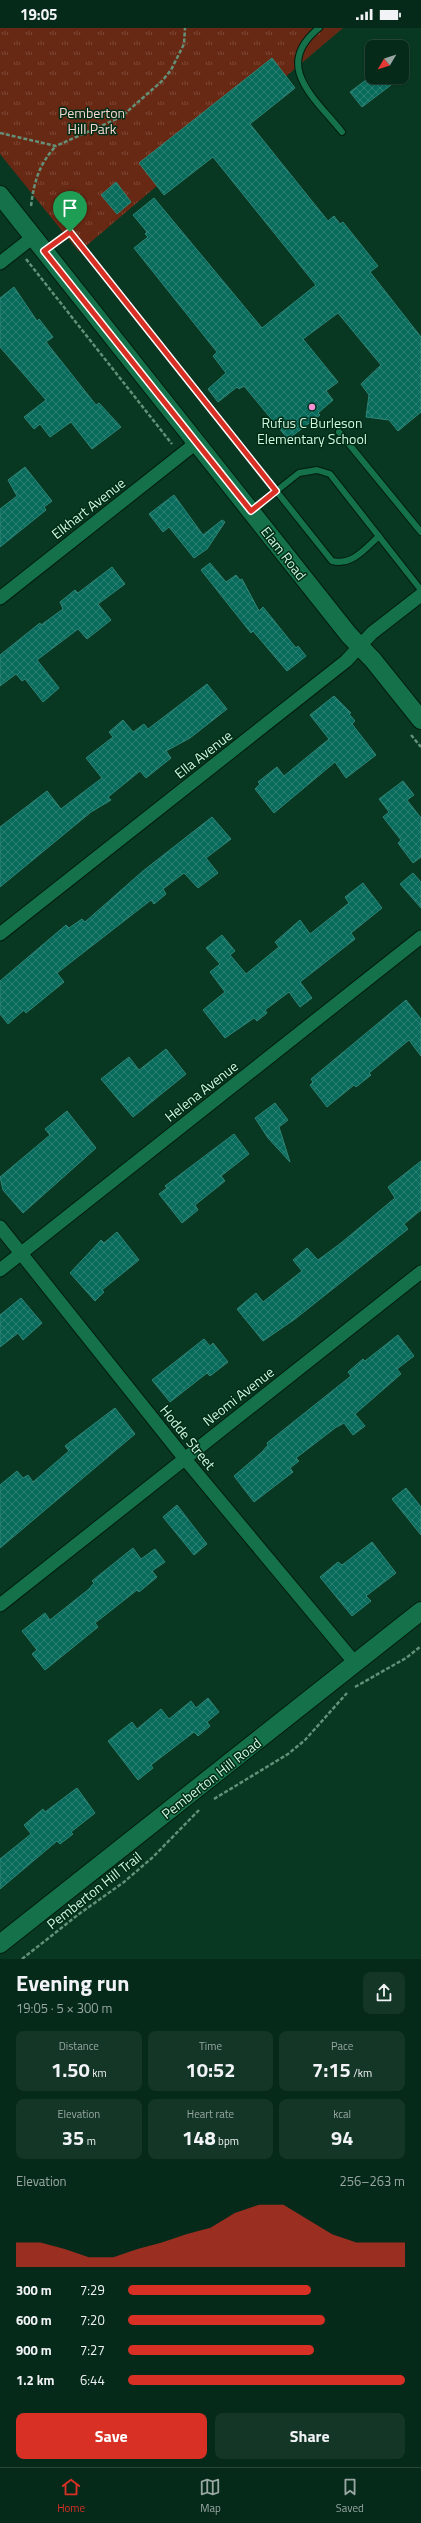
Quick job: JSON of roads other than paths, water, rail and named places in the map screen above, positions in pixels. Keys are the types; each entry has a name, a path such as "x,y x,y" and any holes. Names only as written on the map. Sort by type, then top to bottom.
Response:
{"street":[{"name":"Elam Road","path":"0,195 196,443 360,647 421,720"},
{"path":"0,263 33,237"},
{"name":"Elkhart Avenue","path":"0,598 196,443"},
{"name":"Ella Avenue","path":"0,934 346,661 372,633 421,595"},
{"name":"Helena Avenue","path":"0,1270 421,937"},
{"name":"Hodde Street","path":"0,1227 185,1459 355,1663"},
{"name":"Neomi Avenue","path":"0,1605 421,1272"},
{"name":"Pemberton Hill Road","path":"0,1944 421,1611"}],"lane":[{"path":"319,28 308,37 299,48 297,62 301,81 342,132"},
{"path":"44,251 70,232 332,561 342,564 351,560 379,536"},
{"path":"339,432 421,532"},
{"path":"251,511 299,473 317,470 330,474 421,590"}],"place":[{"name":"Rufus C Burleson Elementary School","path":"312,407"}],"park label":[{"name":"Pemberton Hill Park","path":"92,120"}]}
